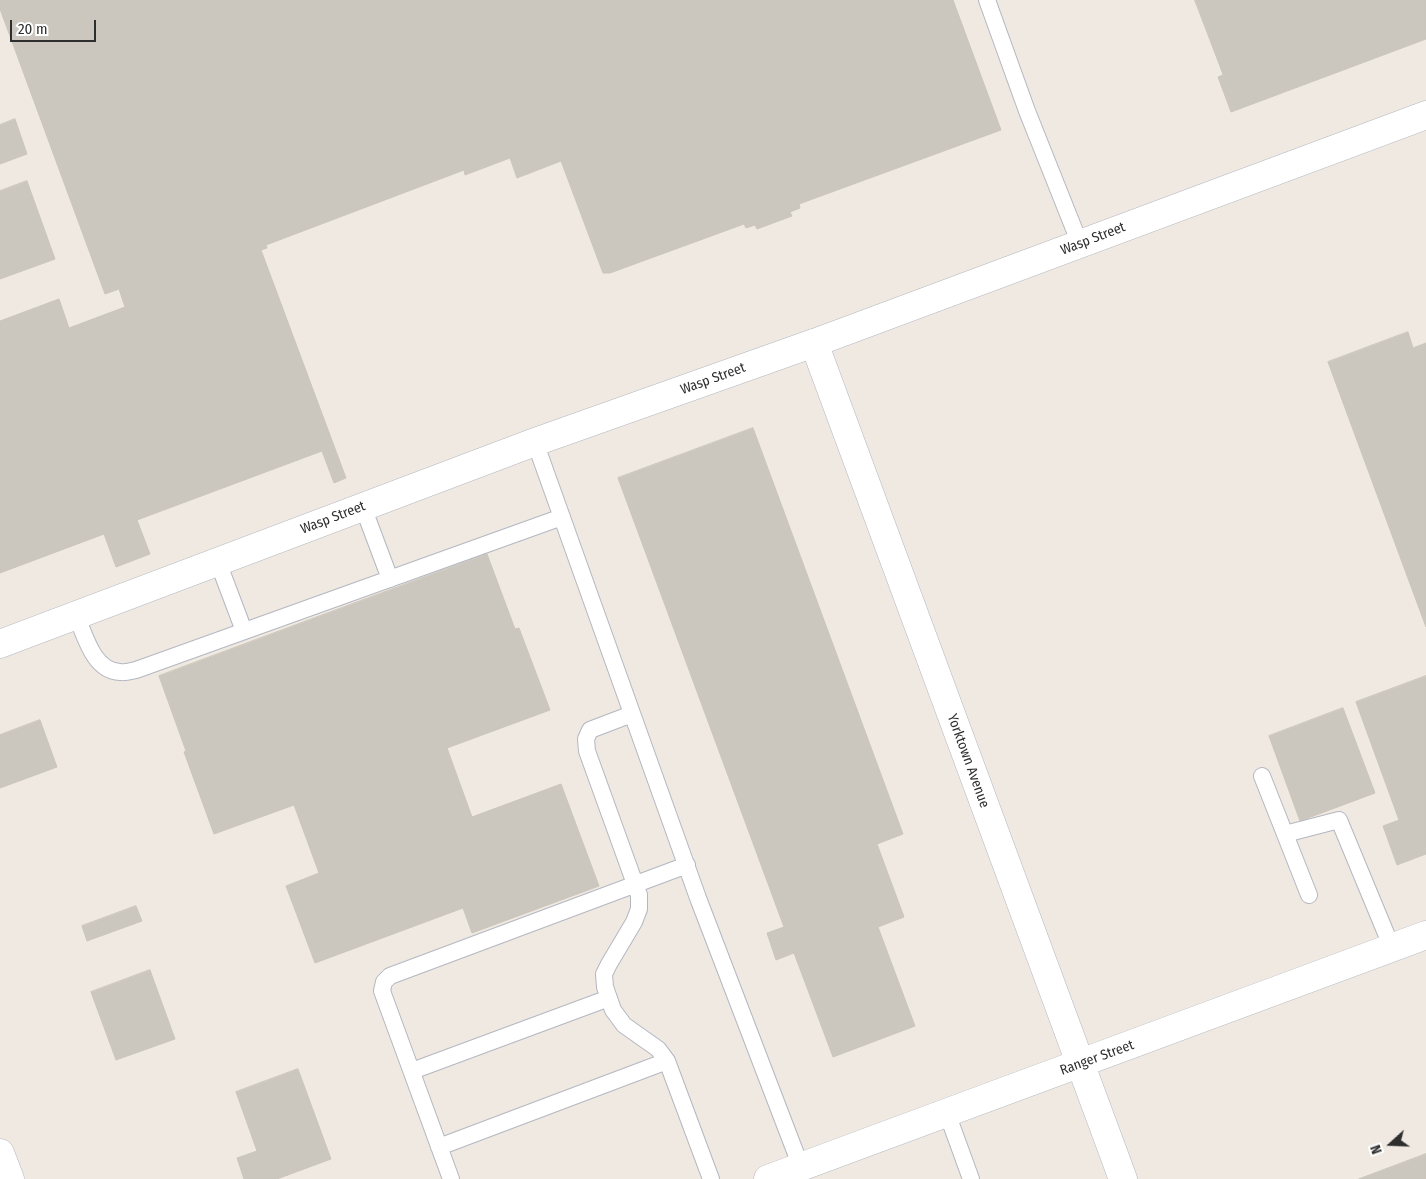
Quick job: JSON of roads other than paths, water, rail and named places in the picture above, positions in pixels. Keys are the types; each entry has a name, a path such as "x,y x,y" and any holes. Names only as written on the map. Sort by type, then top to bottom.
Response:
{"street":[{"name":"Wasp Street","path":"0,644 536,442 814,343 1426,115"},
{"name":"Yorktown Avenue","path":"814,343 1123,1179"},
{"name":"Ranger Street","path":"768,1179 1426,935"},
{"path":"0,1153 10,1179"}],"lane":[{"path":"988,0 1027,111 1080,244"},
{"path":"536,442 698,898 801,1167"},
{"path":"363,507 390,579"},
{"path":"76,615 97,660 109,669 120,672 136,670 562,517"},
{"path":"218,562 244,631"},
{"path":"632,714 590,730 586,739 587,751 639,895 639,909 634,922 604,974 605,987 613,1010 624,1025 658,1049 667,1061 711,1179"},
{"path":"1262,776 1309,895"},
{"path":"1286,834 1339,820 1392,948"},
{"path":"451,1179 382,991 384,982 390,976 687,865"},
{"path":"412,1071 609,998"},
{"path":"439,1147 667,1061"},
{"path":"948,1113 972,1179"}]}
